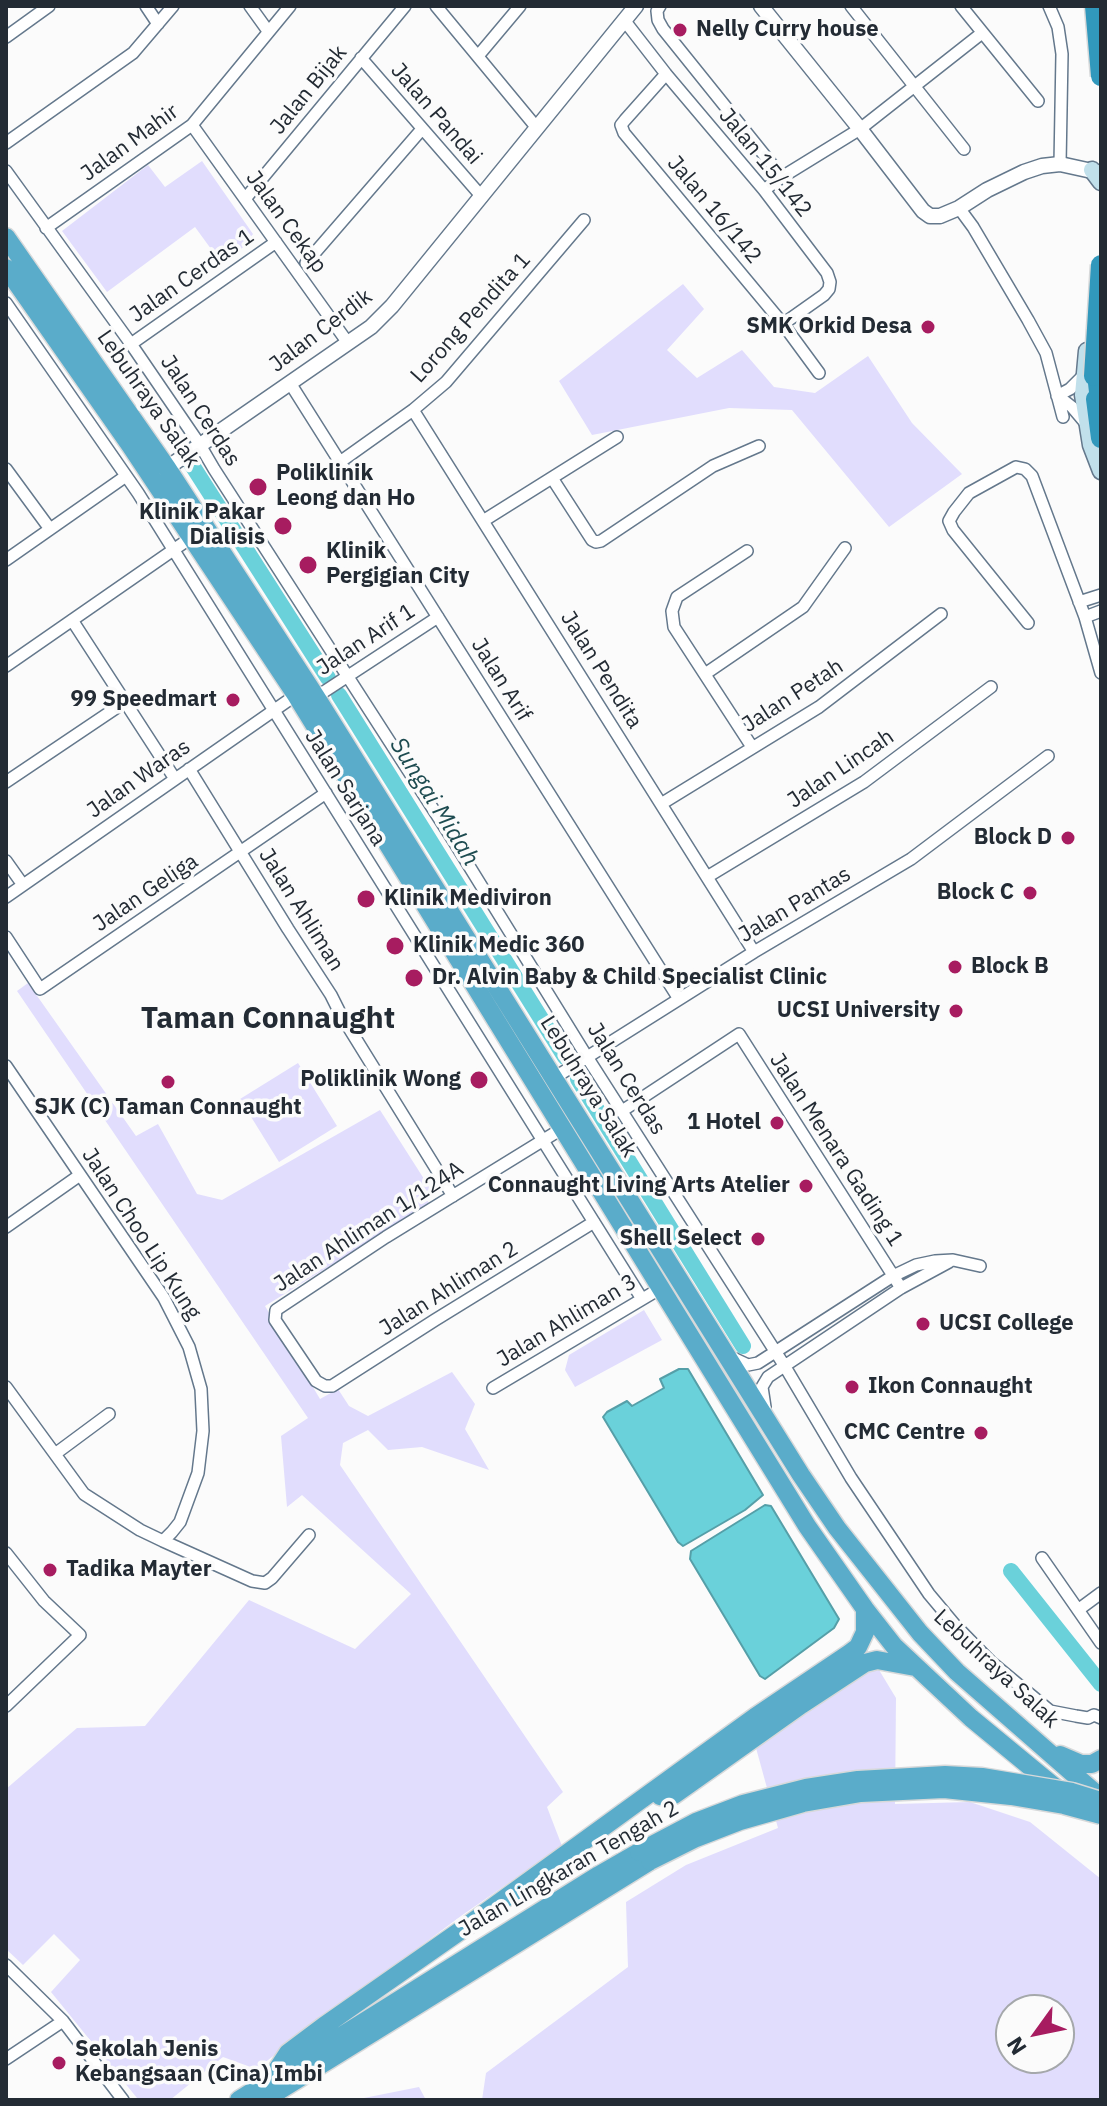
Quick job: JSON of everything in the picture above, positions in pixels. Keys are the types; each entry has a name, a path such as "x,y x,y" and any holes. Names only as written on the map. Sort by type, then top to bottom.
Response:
{"highway":[{"path":"1093,6 1101,31"},
{"path":"1093,6 1101,76"},
{"name":"Lebuhraya Salak","path":"6,237 167,468 316,697 837,1528 920,1633 957,1672 1101,1800"},
{"path":"1097,425 1094,376 1101,265"},
{"name":"Lebuhraya Salak","path":"6,268 85,379 296,695 807,1526 865,1609 894,1646 971,1718 1101,1826"},
{"path":"1097,425 1101,336"},
{"path":"271,2079 288,2053 324,2026 755,1717 858,1647 865,1632 865,1609"},
{"path":"655,1790 660,1796 674,1795 865,1663 877,1660 917,1668"},
{"path":"1043,1747 1081,1764 1092,1764 1101,1759"},
{"name":"Jalan Lingkaran Tengah 2","path":"264,2100 696,1822 743,1804 806,1788 858,1780 945,1775 982,1777 1101,1800"},
{"name":"Jalan Lingkaran Tengah 2","path":"239,2100 599,1875 740,1821 803,1803 861,1793 944,1789 1024,1798 1101,1815"}],"main road":[{"path":"1101,272 1083,395 1097,425 1091,445 1101,471"}],"street":[{"path":"6,37 49,6"},
{"path":"146,6 158,24"},
{"path":"6,143 133,53 173,6"},
{"path":"250,6 268,31"},
{"name":"Jalan Mahir","path":"46,228 192,125 290,6"},
{"name":"Jalan Bijak","path":"245,199 405,6"},
{"path":"436,6 537,128"},
{"path":"478,56 520,6"},
{"name":"Jalan Cerdik","path":"167,468 371,327 482,197 636,6"},
{"path":"660,6 658,20 663,29 782,177"},
{"path":"761,6 930,216 940,216 959,208 1024,172 1060,164 1099,175"},
{"path":"851,6 964,149"},
{"path":"961,6 1038,101"},
{"path":"1049,6 1058,27 1062,54 1060,164"},
{"name":"Jalan 15/142","path":"624,20 764,190 827,273 830,282 824,295 783,324"},
{"path":"764,190 860,129 982,33"},
{"name":"Jalan Pandai","path":"361,58 482,197"},
{"name":"Jalan 16/142","path":"666,74 621,125 624,133 783,324 819,373"},
{"name":"Jalan Cekap","path":"192,125 348,343"},
{"path":"306,263 422,129"},
{"name":"Jalan Cerdas","path":"6,171 200,445 784,1365 851,1478 929,1594 991,1662 1050,1711 1099,1720"},
{"path":"959,208 1046,353 1063,417"},
{"name":"Lorong Pendita 1","path":"340,462 413,410 446,382 584,220"},
{"name":"Jalan Cerdas 1","path":"131,344 276,242"},
{"name":"Jalan Sarjana","path":"6,303 126,476 642,1299"},
{"path":"1057,396 1070,389 1084,375"},
{"name":"Jalan Arif","path":"290,383 679,999"},
{"path":"1057,396 1097,425"},
{"name":"Jalan Pendita","path":"413,410 754,952"},
{"path":"483,521 617,437"},
{"path":"552,478 596,542 713,466 759,446"},
{"path":"1028,623 949,521 969,493 1016,467 1025,469 1032,476 1085,617 1101,673"},
{"path":"6,469 50,529"},
{"path":"6,560 126,476"},
{"path":"6,666 192,537"},
{"path":"705,674 803,607 845,548"},
{"path":"747,551 677,597 673,604 674,627 752,747"},
{"path":"1079,602 1101,595"},
{"path":"1085,617 1101,611"},
{"name":"Jalan Petah","path":"661,804 819,707 941,614"},
{"name":"Jalan Arif 1","path":"316,697 438,617"},
{"path":"72,620 175,779"},
{"name":"Jalan Lincah","path":"707,877 864,782 991,687"},
{"name":"Jalan Waras","path":"6,897 296,695"},
{"path":"6,782 125,702"},
{"name":"Jalan Pantas","path":"554,1078 754,952 911,859 1048,756"},
{"name":"Jalan Ahliman","path":"189,769 453,1196"},
{"name":"Jalan Geliga","path":"6,937 40,989 326,793"},
{"path":"6,861 23,885"},
{"name":"Jalan Menara Gading 1","path":"622,1111 739,1034 901,1288"},
{"name":"Jalan Choo Lip Kung","path":"6,1066 171,1311 189,1347 201,1389 203,1431 198,1477 180,1522 163,1541"},
{"name":"Jalan Ahliman 1/124A","path":"325,1386 316,1381 275,1320 276,1310 386,1237 563,1128"},
{"path":"7,1225 80,1175"},
{"name":"Jalan Ahliman 2","path":"325,1386 332,1386 594,1222"},
{"path":"769,1424 762,1396 762,1387 768,1377 901,1288 953,1260"},
{"path":"727,1355 748,1365 758,1363 893,1276 916,1265 953,1260 980,1266"},
{"name":"Jalan Ahliman 3","path":"493,1388 661,1288"},
{"path":"6,1387 84,1494 140,1530 252,1581 265,1583 309,1535"},
{"path":"55,1454 109,1414"},
{"path":"6,1553 44,1601 80,1635 8,1701"},
{"path":"1042,1558 1101,1643"},
{"path":"1078,1610 1101,1593"},
{"path":"6,1965 63,2021 123,2100"},
{"path":"6,2059 63,2021"}],"shaded area":[{"path":"202,161 253,234 246,245 222,264 195,227 107,292 62,231 148,165 165,187"},
{"path":"683,284 704,309 667,350 697,378 742,350 774,387 815,393 868,356 912,423 962,474 889,527 792,410 729,408 592,435 559,381"},
{"path":"28,983 136,1136 158,1124 197,1194 222,1200 380,1110 433,1193 425,1198 430,1204 265,1306 320,1399 338,1389 349,1406 368,1416 452,1372 475,1404 465,1429 489,1470 422,1447 388,1450 368,1430 343,1443 340,1465 563,1792 547,1807 562,1846 461,1916 256,2069 223,2057 170,2100 137,2098 51,1992 80,1960 54,1934 23,1965 6,1949 6,1789 77,1728 145,1726 249,1600 355,1649 411,1594 302,1495 287,1507 281,1436 308,1418 17,991"},
{"path":"298,1063 337,1126 279,1162 240,1099"},
{"path":"644,1310 662,1340 575,1387 565,1370 569,1355"},
{"path":"876,1665 896,1698 895,1804 970,1802 1030,1822 1101,1879 1101,2100 482,2100 486,2073 628,1967 626,1902 686,1865 778,1828 756,1748"},
{"path":"419,2087 426,2100 354,2100"}],"water":[{"path":"679,1369 688,1369 763,1495 745,1510 683,1546 603,1417 627,1401 632,1406 664,1388 660,1379"},
{"path":"765,1505 771,1506 839,1619 834,1628 765,1679 760,1676 690,1559 691,1551"}],"waterway":[{"name":"Sungai Midah","path":"190,462 328,678"},
{"name":"Sungai Midah","path":"339,695 565,1057"},
{"name":"Sungai Midah","path":"578,1079 743,1346"},
{"name":"Sungai Midah","path":"1011,1571 1101,1684"}],"place":[{"name":"Nelly Curry house","path":"680,30"},
{"name":"SMK Orkid Desa","path":"928,327"},
{"name":"Poliklinik Leong dan Ho","path":"258,487"},
{"name":"Klinik Pakar Dialisis","path":"283,526"},
{"name":"Klinik Pergigian City","path":"308,565"},
{"name":"99 Speedmart","path":"233,700"},
{"name":"Block D","path":"1068,838"},
{"name":"Block C","path":"1030,893"},
{"name":"Klinik Mediviron","path":"366,899"},
{"name":"Klinik Medic 360","path":"395,946"},
{"name":"Block B","path":"955,967"},
{"name":"Dr. Alvin Baby & Child Specialist Clinic","path":"414,978"},
{"name":"UCSI University","path":"956,1011"},
{"name":"Poliklinik Wong","path":"479,1080"},
{"name":"SJK (C) Taman Connaught","path":"168,1082"},
{"name":"1 Hotel","path":"777,1123"},
{"name":"Connaught Living Arts Atelier","path":"806,1186"},
{"name":"Shell Select","path":"758,1239"},
{"name":"UCSI College","path":"923,1324"},
{"name":"Ikon Connaught","path":"852,1387"},
{"name":"CMC Centre","path":"981,1433"},
{"name":"Tadika Mayter","path":"50,1570"},
{"name":"Sekolah Jenis Kebangsaan (Cina) Imbi","path":"59,2063"}],"district":[{"name":"Taman Connaught","path":"268,1019"}]}
